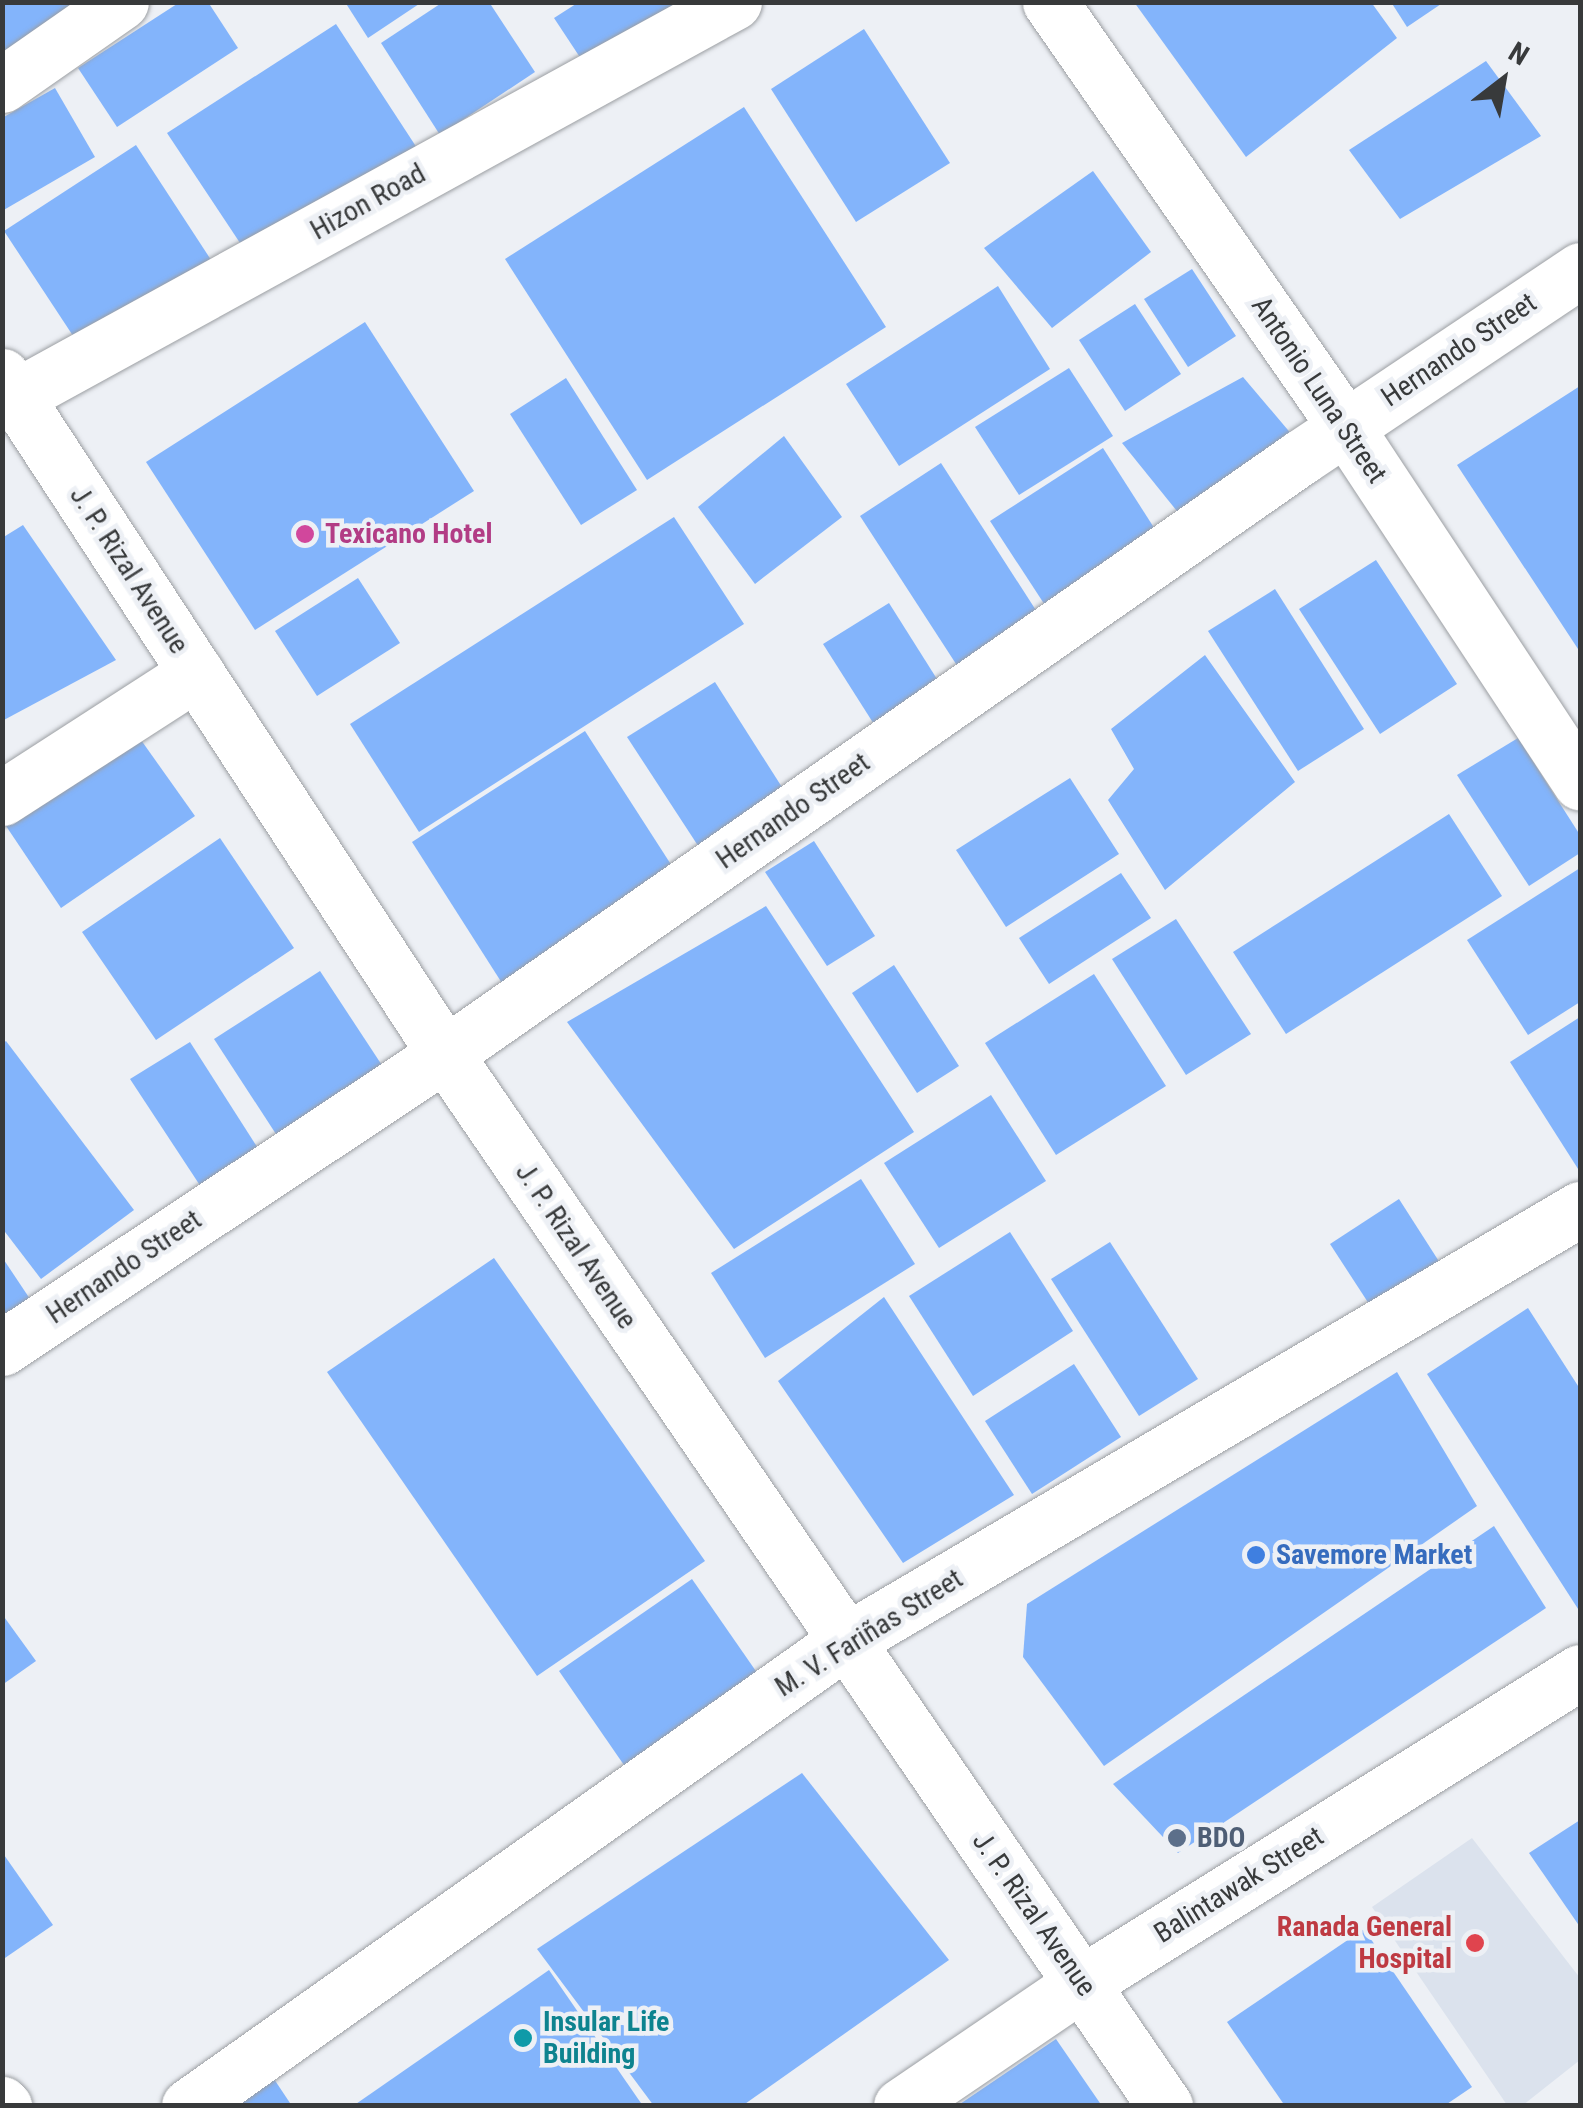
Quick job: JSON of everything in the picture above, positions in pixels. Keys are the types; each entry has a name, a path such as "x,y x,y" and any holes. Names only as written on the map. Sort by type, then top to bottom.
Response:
{"street":[{"path":"2,85 121,2"},
{"name":"Hizon Road","path":"7,392 734,2"},
{"name":"Antonio Luna Street","path":"1050,2 1576,765"},
{"name":"Hernando Street","path":"2,1348 445,1054 1345,426 1580,270"},
{"name":"J. P. Rizal Avenue","path":"7,392 445,1054 1165,2106"},
{"path":"2,798 196,673"},
{"name":"M. V. Fariñas Street","path":"188,2106 844,1642 1580,1209"},
{"name":"Balintawak Street","path":"901,2106 1082,1983 1580,1672"}],"shaded area":[{"name":"Ranada General Hospital","path":"1472,1838 1580,1978 1580,2060 1523,2105 1507,2105 1372,1907"}],"building":[{"path":"2,2 91,2 2,57"},
{"path":"180,2 208,2 238,48 117,127 78,68"},
{"path":"345,2 422,2 368,38"},
{"path":"443,2 489,2 535,72 440,135 381,43"},
{"path":"579,2 690,2 591,74 554,18"},
{"path":"1134,2 1371,2 1397,38 1246,157"},
{"path":"1391,2 1444,2 1407,27"},
{"path":"336,24 417,148 250,258 167,133"},
{"path":"864,29 950,163 856,222 771,89"},
{"path":"1486,61 1541,136 1400,219 1349,150"},
{"path":"55,88 95,157 2,211 2,118"},
{"path":"744,107 886,327 647,480 505,259"},
{"path":"136,145 215,266 83,351 4,231"},
{"path":"1093,171 1151,252 1052,328 984,248"},
{"path":"1192,269 1236,336 1188,367 1144,299"},
{"path":"998,286 1050,369 899,466 846,384"},
{"path":"1135,304 1181,374 1125,411 1079,340"},
{"path":"365,322 474,491 255,630 146,462"},
{"path":"1069,368 1113,436 1019,495 975,427"},
{"path":"1243,377 1293,436 1189,526 1122,443"},
{"path":"566,378 637,490 581,525 510,414"},
{"path":"1580,386 1580,652 1457,465"},
{"path":"784,436 842,517 755,584 698,507"},
{"path":"1103,448 1167,548 1054,619 990,521"},
{"path":"941,463 1039,615 958,667 860,516"},
{"path":"674,517 744,624 419,832 350,724"},
{"path":"23,525 116,660 2,721 2,538"},
{"path":"1376,560 1457,684 1380,734 1299,609"},
{"path":"358,578 400,643 317,696 275,631"},
{"path":"1275,589 1364,729 1298,771 1208,631"},
{"path":"889,603 942,687 877,729 823,644"},
{"path":"1205,655 1295,782 1165,890 1108,800 1134,769 1111,729"},
{"path":"715,682 794,806 708,861 627,737"},
{"path":"585,731 681,880 507,991 412,842"},
{"path":"1518,738 1580,835 1580,853 1529,886 1457,775"},
{"path":"141,740 195,816 61,908 2,820"},
{"path":"1070,778 1119,854 1006,927 956,850"},
{"path":"1449,814 1502,896 1286,1034 1233,952"},
{"path":"220,838 294,948 156,1040 82,932"},
{"path":"814,841 875,936 827,966 765,872"},
{"path":"1580,868 1580,1002 1528,1035 1467,940"},
{"path":"1121,873 1151,918 1049,984 1019,938"},
{"path":"766,906 914,1132 734,1249 567,1022"},
{"path":"1176,919 1251,1034 1186,1075 1112,959"},
{"path":"894,965 959,1066 917,1093 852,993"},
{"path":"320,971 393,1082 287,1151 214,1039"},
{"path":"1094,974 1166,1086 1056,1155 985,1043"},
{"path":"1580,1017 1580,1172 1510,1062"},
{"path":"6,1041 134,1210 41,1279 2,1228 2,1044"},
{"path":"190,1042 261,1153 203,1190 130,1079"},
{"path":"991,1095 1046,1181 939,1248 884,1163"},
{"path":"861,1179 915,1264 765,1358 711,1273"},
{"path":"1399,1199 1440,1263 1371,1307 1330,1244"},
{"path":"1010,1232 1073,1331 973,1396 909,1296"},
{"path":"1110,1242 1198,1379 1139,1416 1051,1279"},
{"path":"2,1257 34,1305 2,1328"},
{"path":"494,1258 705,1561 537,1676 327,1372"},
{"path":"884,1297 1014,1495 903,1563 778,1381"},
{"path":"1528,1308 1580,1389 1580,1612 1427,1374"},
{"path":"1074,1364 1121,1437 1032,1494 985,1421"},
{"name":"Savemore Market","path":"1397,1372 1477,1506 1104,1766 1023,1657 1027,1604"},
{"path":"1494,1526 1546,1608 1178,1853 1113,1784"},
{"path":"692,1579 760,1677 626,1768 559,1671"},
{"path":"2,1614 36,1661 2,1685"},
{"path":"802,1773 949,1960 742,2106 654,2106 537,1949"},
{"path":"1580,1820 1580,1927 1529,1853"},
{"path":"2,1852 53,1925 2,1960"},
{"path":"1364,1929 1472,2087 1444,2106 1285,2106 1227,2022"},
{"name":"Insular Life Building","path":"549,1970 643,2106 353,2106"},
{"path":"1056,2039 1102,2106 957,2106"},
{"path":"264,2064 292,2106 204,2106"}],"place":[{"name":"Texicano Hotel","path":"305,534"},
{"name":"Savemore Market","path":"1256,1555"},
{"name":"BDO","path":"1177,1838"},
{"name":"Ranada General Hospital","path":"1475,1943"},
{"name":"Insular Life Building","path":"523,2038"}]}
